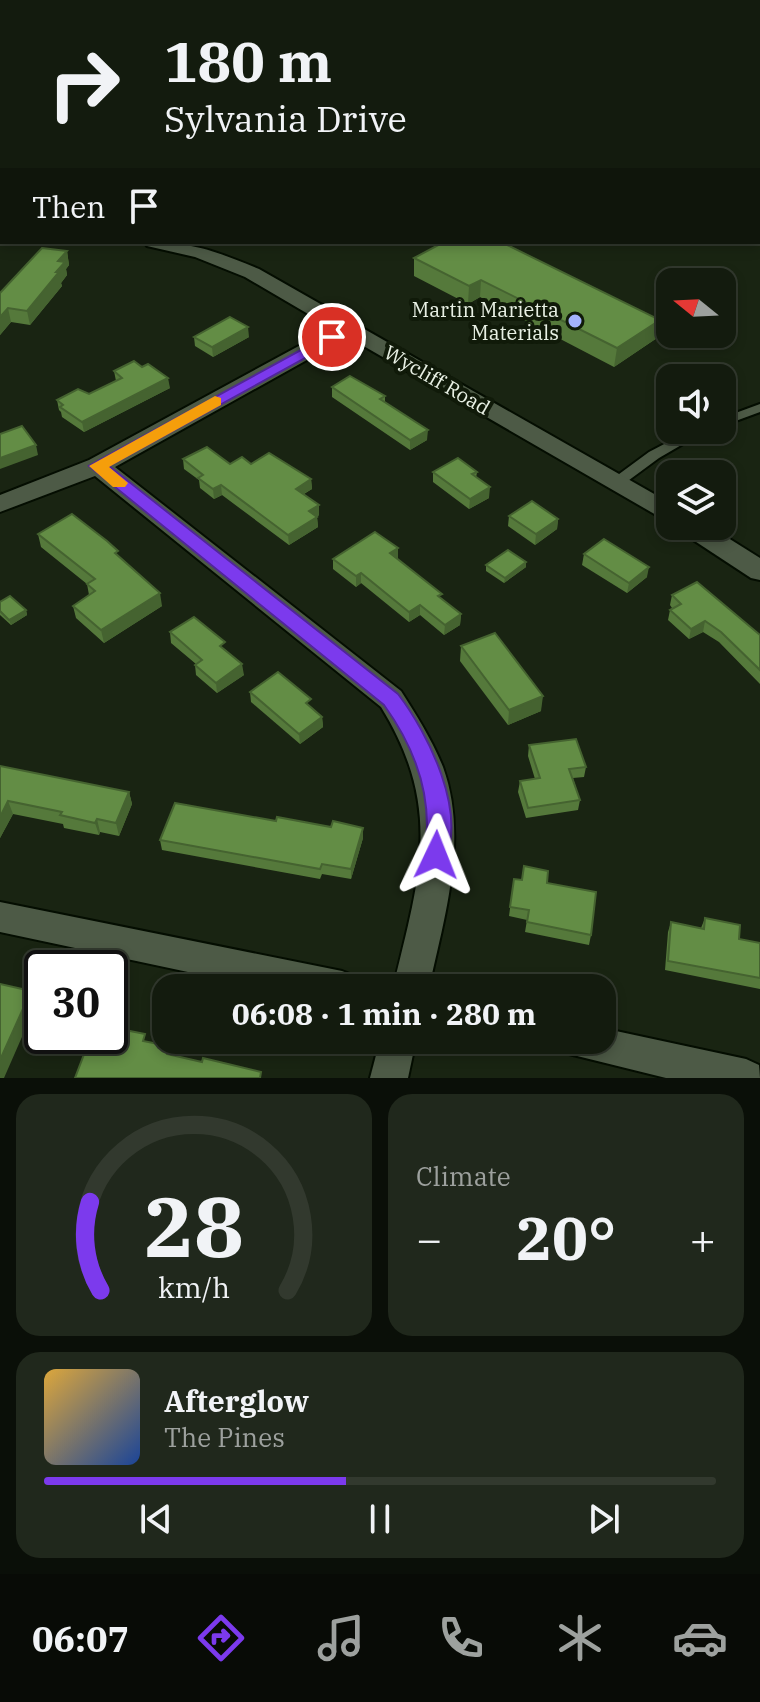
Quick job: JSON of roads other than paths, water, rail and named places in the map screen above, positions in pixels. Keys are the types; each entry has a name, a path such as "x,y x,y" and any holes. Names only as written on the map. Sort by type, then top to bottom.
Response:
{"street":[{"name":"Wycliff Road","path":"173,244 221,258 252,273 656,506"},
{"path":"0,504 98,466 349,328"},
{"path":"98,466 391,699 411,727 431,771 439,824 433,885 414,974"},
{"path":"712,540 760,571"},
{"path":"0,917 275,974"},
{"path":"616,1049 746,1078"},
{"path":"389,1078 395,1054"}],"lane":[{"path":"736,417 760,408"},
{"path":"616,483 675,444"}],"place":[{"name":"Martin Marietta Materials","path":"575,321"}]}
